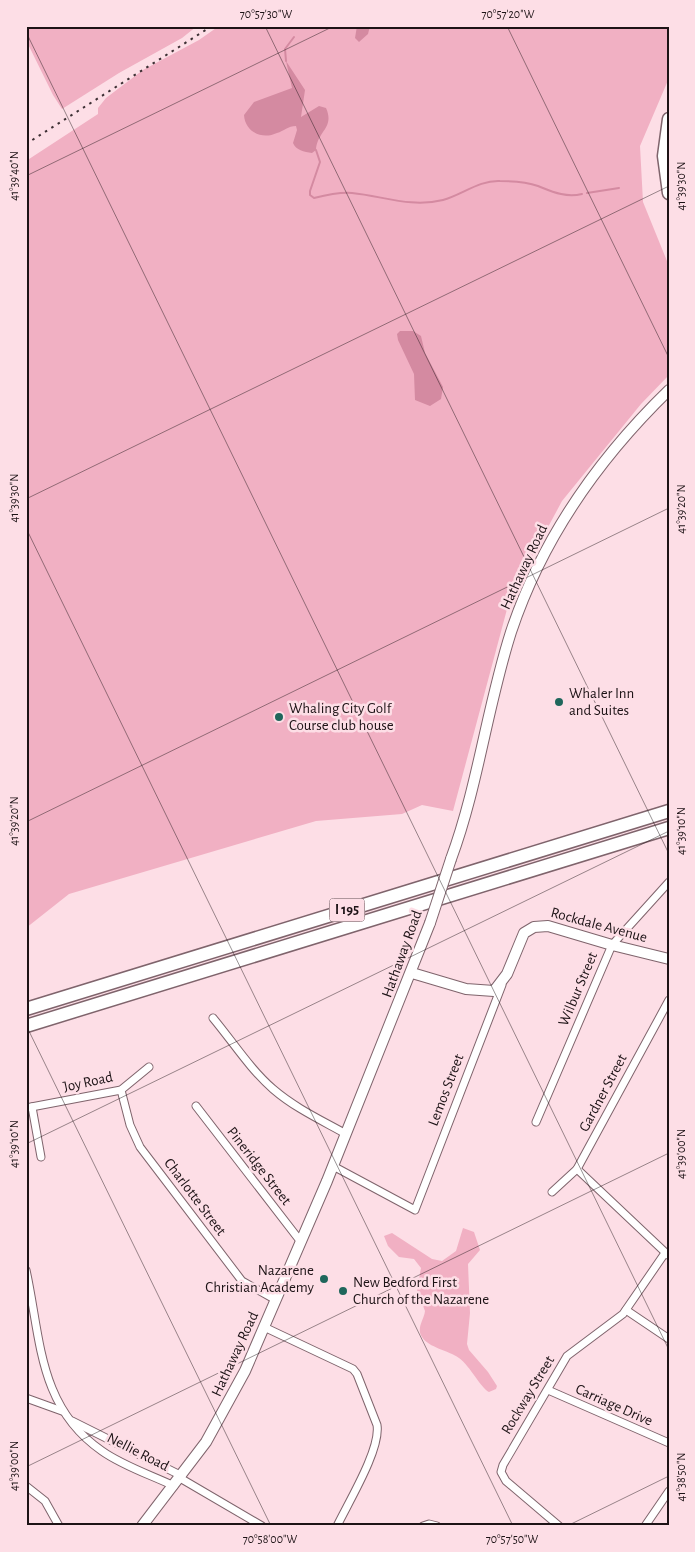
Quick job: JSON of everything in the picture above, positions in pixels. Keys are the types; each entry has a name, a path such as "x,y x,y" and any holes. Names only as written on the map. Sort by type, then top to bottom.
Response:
{"highway":[{"path":"669,120 664,156 669,193"},
{"name":"I 195","path":"26,1009 669,810"},
{"name":"I 195","path":"26,1026 669,828"}],"main road":[{"name":"Hathaway Road","path":"142,1526 179,1480 221,1418 264,1327 334,1166 412,973 463,826 508,644 531,582 562,523 597,470 640,418 669,390"},
{"name":"Rockdale Avenue","path":"504,980 522,936 534,926 559,928 612,946 669,959"},
{"path":"412,973 436,982 481,992 494,990 504,980"}],"street":[{"name":"Wilbur Street","path":"536,1122 612,946 669,882"},
{"name":"Lemos Street","path":"334,1166 415,1210 504,980"},
{"name":"Gardner Street","path":"552,1192 577,1169 669,1000"},
{"path":"213,1018 256,1072 273,1089 290,1102 346,1134"},
{"name":"Joy Road","path":"29,1108 121,1090 149,1067"},
{"name":"Charlotte Street","path":"121,1090 130,1125 140,1147 242,1281 249,1287 276,1300"},
{"name":"Pineridge Street","path":"196,1106 301,1242"},
{"path":"29,1108 41,1157"},
{"path":"577,1169 667,1254"},
{"name":"Rockway Street","path":"559,1526 511,1486 502,1476 506,1456 569,1354 610,1325 626,1310 667,1254"},
{"name":"Nellie Road","path":"26,1270 38,1346 62,1410 69,1420 79,1433 102,1451 179,1480"},
{"path":"626,1310 669,1339"},
{"path":"264,1327 353,1368 377,1425 378,1432 374,1450 337,1526"},
{"name":"Carriage Drive","path":"548,1390 669,1443"},
{"path":"26,1398 62,1410"},
{"name":"Nellie Road","path":"69,1420 179,1480"},
{"path":"179,1480 262,1526"},
{"path":"26,1486 45,1501 59,1526"},
{"path":"645,1526 669,1491"},
{"path":"422,1526 429,1524 437,1526"}],"shaded area":[{"path":"26,26 197,26 182,38 119,73 62,109 53,95 26,40"},
{"path":"219,26 669,26 669,78 640,146 643,202 669,266 669,375 641,404 562,501 510,598 453,811 422,805 402,814 316,821 69,894 26,928 26,161 98,114 98,108 106,98 143,70 199,40"},
{"path":"357,26 370,26 368,34 359,42 355,38"},
{"path":"286,61 305,90 301,117 319,106 326,108 328,115 327,125 319,138 316,150 312,153 301,150 294,145 296,126 266,136 255,133 247,126 245,121 244,115 254,102 292,88"},
{"path":"400,331 413,331 421,336 425,353 443,387 441,399 430,406 415,400 414,374 398,340 397,334"},
{"path":"463,1228 474,1232 480,1250 468,1264 470,1313 467,1344 469,1350 497,1386 496,1389 489,1392 459,1358 429,1344 422,1337 420,1327 425,1311 417,1290 421,1268 414,1259 399,1257 388,1246 384,1236 392,1233 432,1259 442,1261 456,1251"}],"waterway":[{"path":"286,61 285,49 294,37"},
{"path":"316,150 320,162 310,191 310,195 314,198 347,193 363,194 397,201 431,202 450,198 478,185 492,181 529,184 565,195 582,194"},
{"path":"587,193 619,188"}],"railway":[{"path":"26,144 212,26"}],"place":[{"name":"Whaler Inn and Suites","path":"559,702"},
{"name":"Whaling City Golf Course club house","path":"279,717"},
{"name":"Nazarene Christian Academy","path":"324,1279"},
{"name":"New Bedford First Church of the Nazarene","path":"343,1291"}]}
